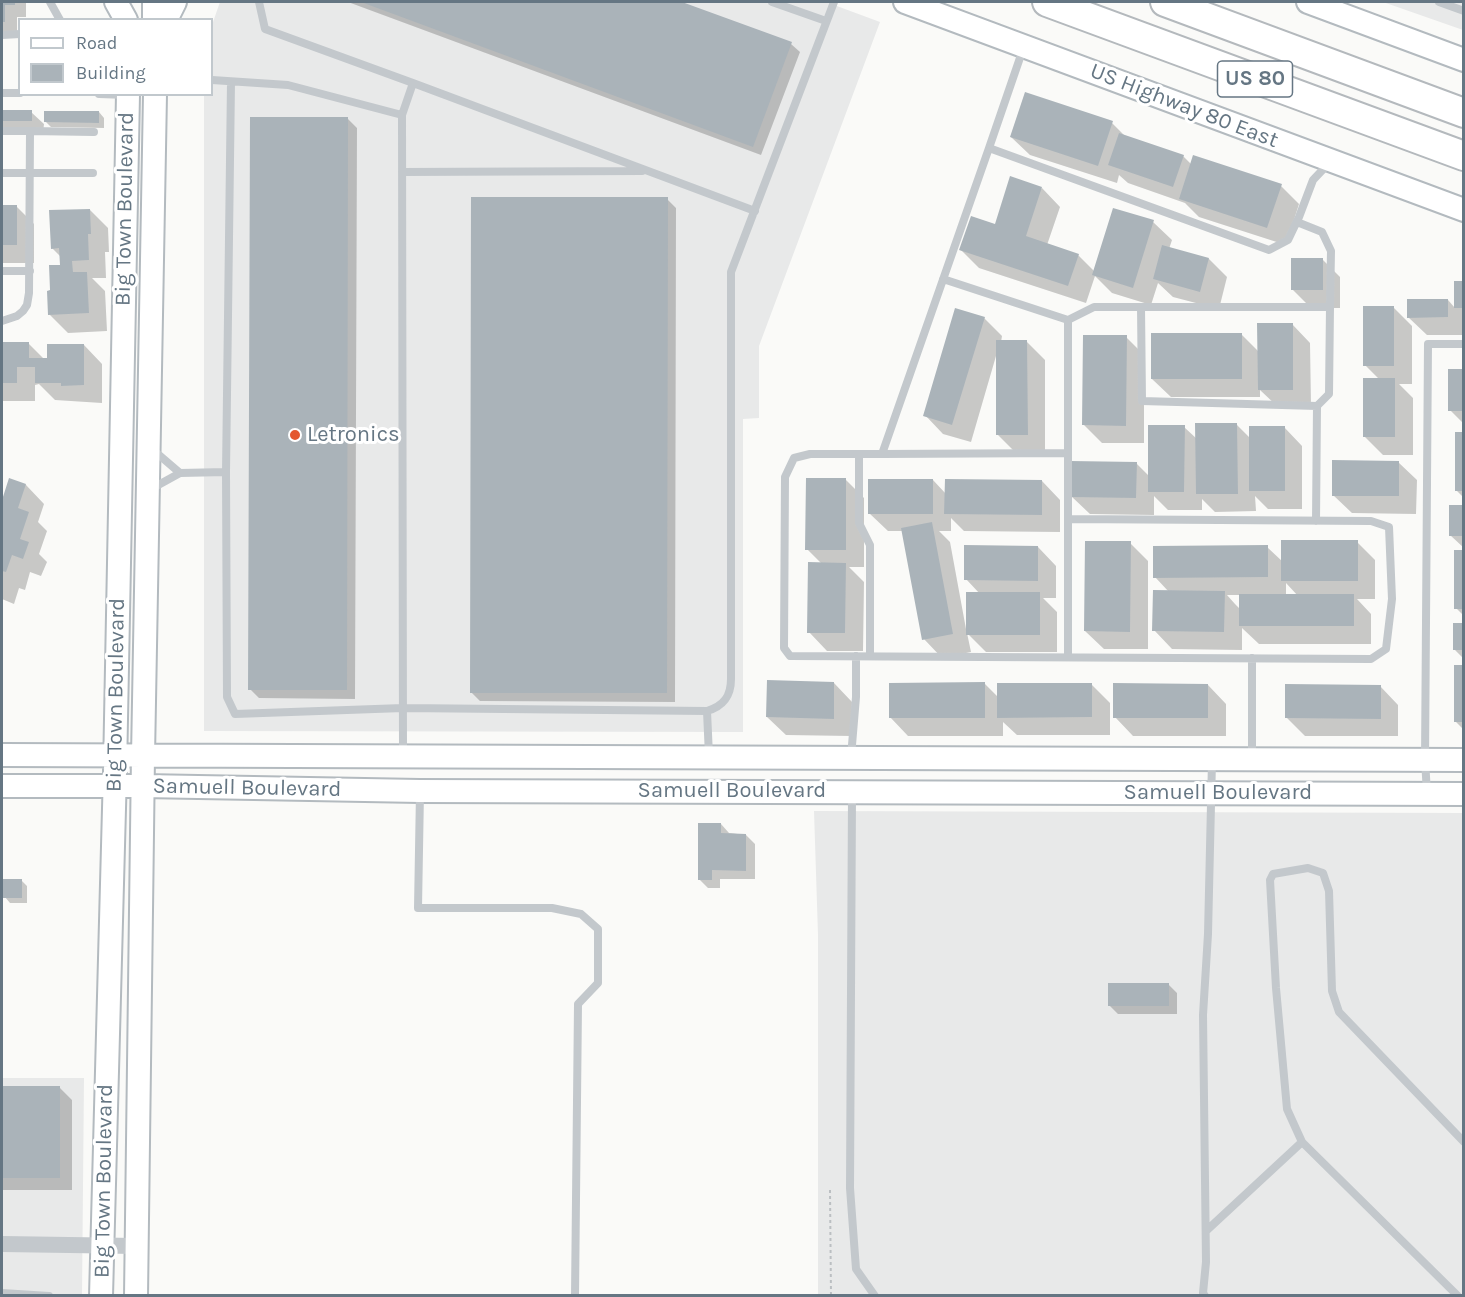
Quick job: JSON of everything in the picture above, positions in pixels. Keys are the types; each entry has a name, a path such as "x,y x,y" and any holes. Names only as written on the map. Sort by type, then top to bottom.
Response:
{"highway":[{"name":"US 80","path":"1047,2 1464,156"},
{"name":"US 80","path":"1165,2 1464,113"},
{"path":"1225,2 1292,49"}],"main road":[{"path":"116,2 125,18"},
{"path":"131,18 132,2"},
{"path":"154,2 154,18"},
{"path":"167,18 175,2"},
{"name":"US Highway 80 East","path":"905,2 1464,210"},
{"path":"1308,2 1344,11 1464,60"},
{"name":"Big Town Boulevard","path":"128,96 136,377 149,446 142,756 136,1296"},
{"name":"Big Town Boulevard","path":"101,1296 115,756 136,377 155,96"},
{"name":"Samuell Boulevard","path":"2,755 1212,761 1464,760"},
{"path":"709,791 710,758"},
{"path":"851,758 852,791"},
{"name":"Samuell Boulevard","path":"2,786 420,791 1464,794"}],"street":[{"path":"2,1244 136,1246"}],"lane":[{"path":"50,2 59,18"},
{"path":"259,2 265,29 755,211"},
{"path":"772,2 826,21"},
{"path":"231,82 226,472 227,697 235,714 403,708 707,711 723,704 731,688 731,272 834,2"},
{"path":"1439,2 1464,11"},
{"path":"2,35 18,34"},
{"path":"882,454 1024,46"},
{"path":"213,80 288,86 402,115"},
{"path":"403,757 402,115 413,83"},
{"path":"2,93 18,93"},
{"path":"2,131 94,132"},
{"path":"2,321 17,316 27,305 30,271 30,131"},
{"path":"989,148 1269,250 1288,240 1313,180 1331,161"},
{"path":"402,172 648,171"},
{"path":"2,173 93,173"},
{"path":"1297,222 1322,232 1332,251 1329,394 1317,406 1316,521"},
{"path":"2,271 30,271"},
{"path":"943,279 1068,320 1094,307 1330,307"},
{"path":"1141,307 1142,401 1317,406"},
{"path":"1068,320 1068,657"},
{"path":"1427,794 1425,760 1428,344 1464,344"},
{"path":"149,446 180,473"},
{"path":"1068,453 810,454 794,458 785,477 784,648 790,656 1371,659 1386,649 1392,599 1389,527 1371,521 1068,519"},
{"path":"859,454 859,523 870,544 870,656"},
{"path":"148,491 180,473 226,472"},
{"path":"851,758 856,697 856,656"},
{"path":"1252,658 1252,760"},
{"path":"707,711 710,758"},
{"path":"1205,1296 1203,1293 1206,1231 1203,1015 1212,761"},
{"path":"420,791 418,908 552,908 581,914 598,929 598,983 578,1004 574,1296"},
{"path":"852,791 852,1222 856,1269 876,1296"},
{"path":"1458,1296 1302,1142 1287,1109 1275,977 1270,880 1273,874 1308,868 1323,873 1329,891 1332,991 1340,1012 1464,1142"},
{"path":"1206,1231 1302,1142"},
{"path":"2,1293 49,1296"}],"path":[{"path":"830,1190 831,1296"}],"shaded area":[{"path":"220,2 826,2 880,22 759,346 759,418 743,419 743,732 204,731 204,96 213,96 213,22"},
{"path":"1383,2 1463,2 1463,30"},
{"path":"814,811 1463,813 1463,1295 818,1295 818,935"},
{"path":"2,1078 84,1078 82,1295 2,1296"}],"building":[{"path":"2,2 15,2 15,5 5,5 5,22 2,22"},
{"path":"361,2 682,2 792,42 753,147"},
{"path":"1025,92 1113,121 1098,166 1010,137"},
{"path":"2,110 32,110 32,121 2,121"},
{"path":"44,111 99,111 99,123 44,122"},
{"path":"250,117 348,117 347,690 248,690"},
{"path":"1119,133 1184,155 1173,187 1108,165"},
{"path":"1193,155 1282,184 1267,228 1179,199"},
{"path":"1010,176 1042,187 1026,236 1079,254 1068,286 959,250 971,216 995,224"},
{"path":"471,197 668,197 667,693 470,693"},
{"path":"2,205 17,205 17,245 2,245"},
{"path":"1113,208 1154,220 1133,288 1092,275"},
{"path":"90,209 89,260 72,261 73,272 87,272 89,313 48,315 49,265 60,265 59,248 51,249 49,210"},
{"path":"1162,245 1209,258 1200,292 1153,279"},
{"path":"1291,258 1323,258 1323,290 1291,290"},
{"path":"1454,281 1464,281 1464,308 1454,308"},
{"path":"1407,299 1448,299 1448,317 1407,318"},
{"path":"1363,306 1394,306 1394,366 1363,366"},
{"path":"955,308 985,317 952,425 923,416"},
{"path":"1257,323 1293,323 1293,390 1258,390"},
{"path":"1151,333 1242,333 1242,379 1151,379"},
{"path":"1083,335 1127,335 1126,426 1082,425"},
{"path":"996,340 1027,340 1028,435 996,435"},
{"path":"2,342 29,342 29,358 47,358 47,344 84,344 84,385 61,386 61,383 35,383 35,367 17,367 17,383 2,383"},
{"path":"1448,369 1464,369 1464,411 1448,411"},
{"path":"1363,378 1395,378 1395,437 1363,437"},
{"path":"1195,423 1237,423 1238,494 1196,494"},
{"path":"1148,425 1185,425 1184,492 1148,492"},
{"path":"1249,426 1285,426 1285,491 1249,491"},
{"path":"1455,432 1464,432 1464,491 1455,491"},
{"path":"1332,460 1399,461 1399,496 1332,496"},
{"path":"1070,461 1137,462 1136,498 1070,497"},
{"path":"9,478 26,484 18,508 29,512 20,539 29,542 23,559 12,555 6,572 2,571 2,500"},
{"path":"806,478 846,478 846,550 805,550"},
{"path":"868,479 933,479 933,514 868,514"},
{"path":"945,479 1042,480 1042,515 944,514"},
{"path":"1449,505 1464,505 1464,536 1449,536"},
{"path":"932,522 953,634 922,640 901,528"},
{"path":"1281,540 1358,540 1358,581 1281,581"},
{"path":"1085,541 1131,541 1130,632 1084,631"},
{"path":"964,545 1038,546 1038,581 964,580"},
{"path":"1268,545 1268,577 1153,578 1153,546"},
{"path":"1454,550 1464,550 1464,609 1454,609"},
{"path":"808,562 846,563 845,633 807,633"},
{"path":"1153,590 1225,591 1224,632 1152,631"},
{"path":"966,592 1040,592 1040,635 966,635"},
{"path":"1239,594 1354,594 1354,626 1239,626"},
{"path":"1453,623 1464,623 1464,650 1453,650"},
{"path":"1454,665 1464,665 1464,722 1454,722"},
{"path":"767,680 834,682 834,719 766,717"},
{"path":"985,682 985,718 889,718 889,683"},
{"path":"997,683 1092,683 1092,717 997,718"},
{"path":"1113,683 1208,684 1208,718 1113,718"},
{"path":"1285,684 1381,685 1381,719 1285,718"},
{"path":"698,823 721,823 721,833 746,834 746,871 712,870 712,880 698,880"},
{"path":"3,879 22,879 22,898 3,898"},
{"path":"1108,983 1169,983 1169,1006 1108,1006"},
{"path":"2,1086 60,1086 60,1178 2,1178"}],"place":[{"name":"Letronics","path":"295,435"}]}
